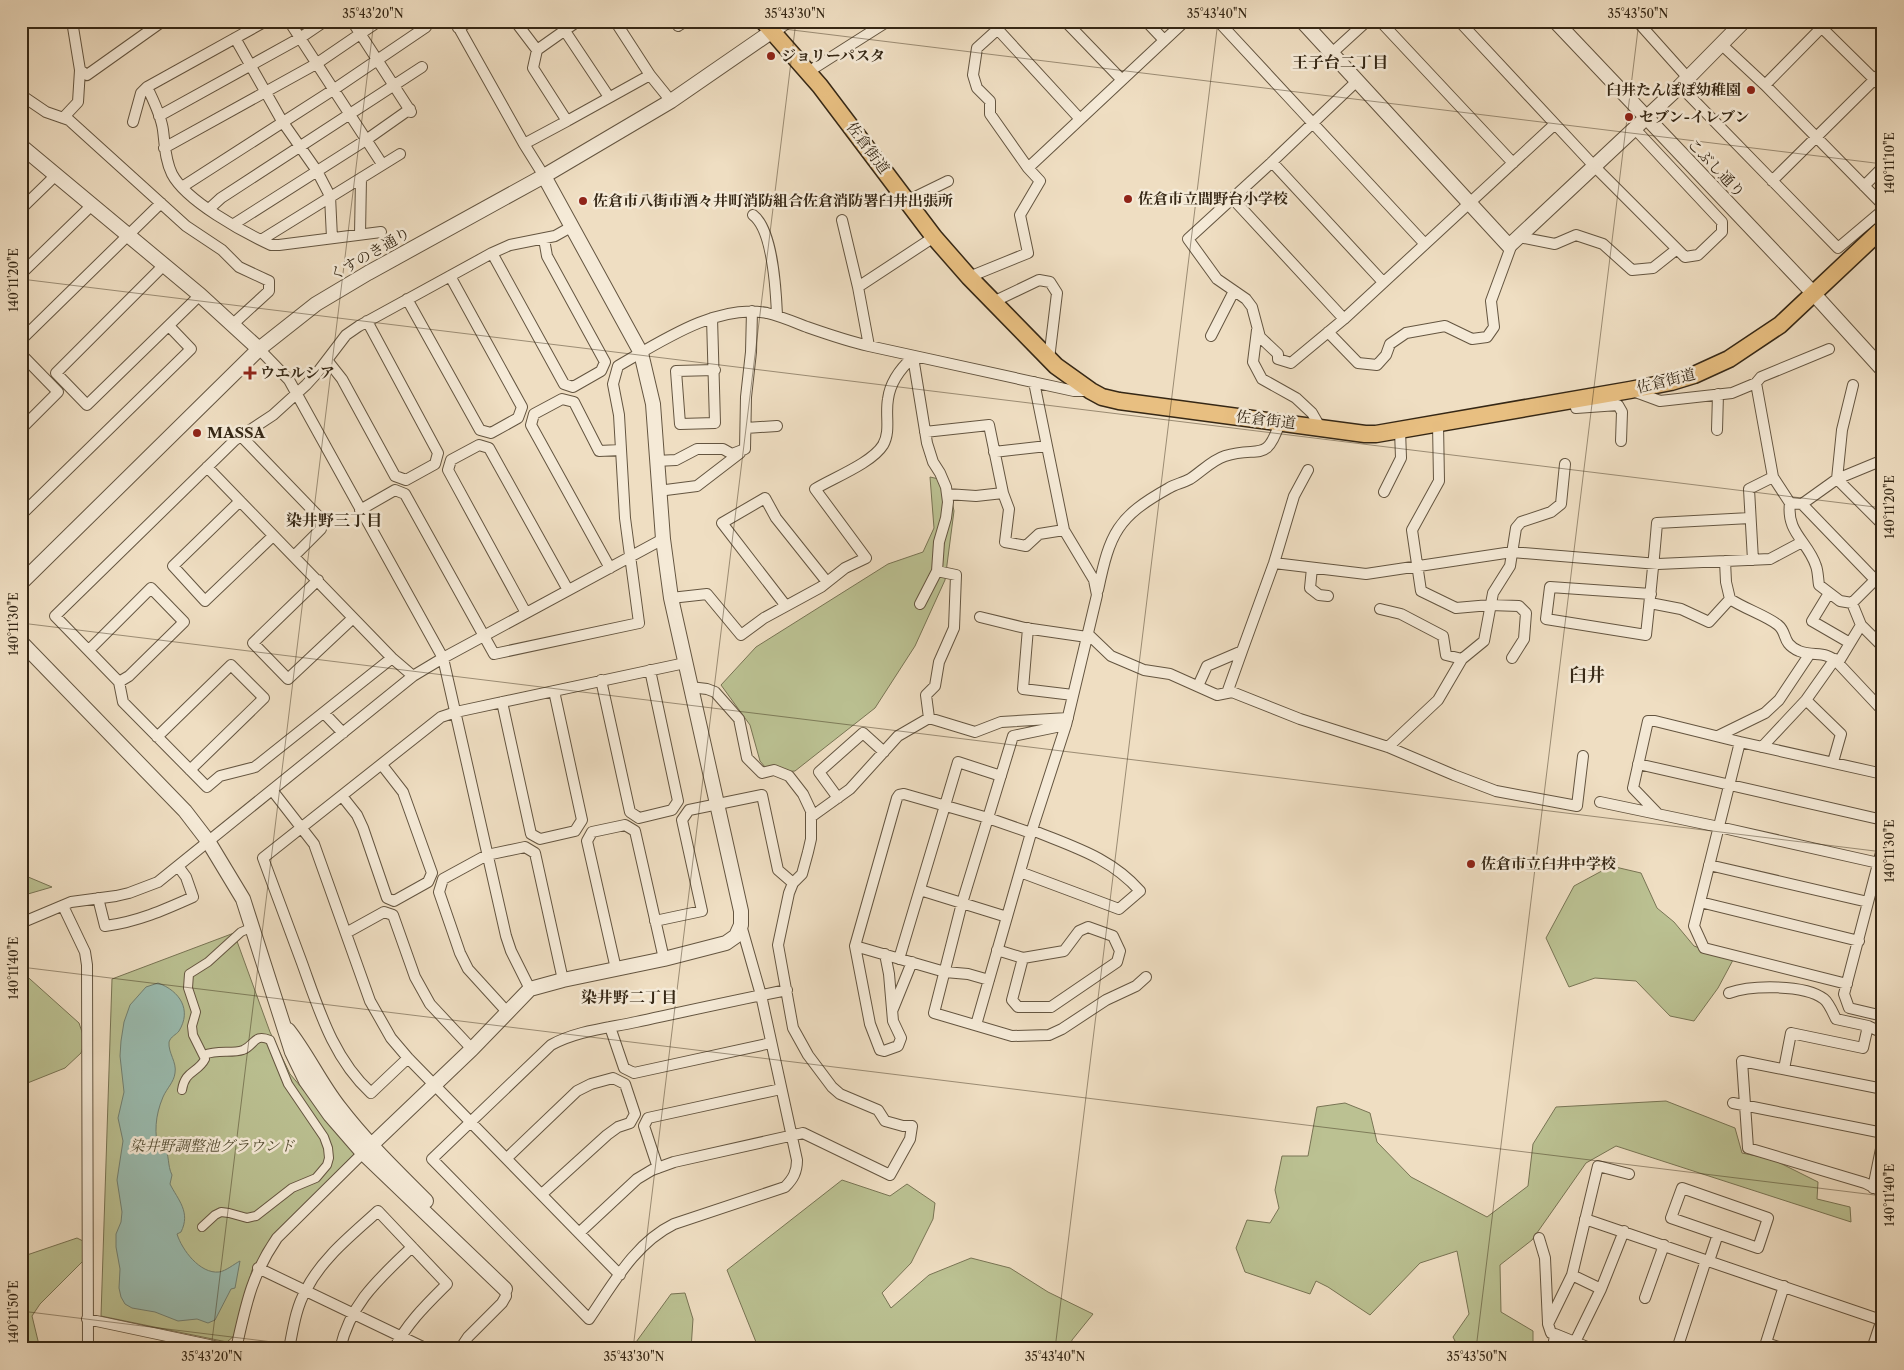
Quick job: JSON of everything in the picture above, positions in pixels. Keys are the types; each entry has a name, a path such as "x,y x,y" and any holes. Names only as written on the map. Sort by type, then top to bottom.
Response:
{"main road":[{"name":"佐倉街道","path":"767,26 842,113 934,237 993,302 1049,359 1091,391 1102,397 1119,401 1365,434 1438,424 1671,382 1694,376 1721,363 1780,325 1883,228"}],"street":[{"path":"80,70 87,75 163,21"},
{"path":"134,122 141,93 147,87 266,21"},
{"path":"289,21 332,90 382,164"},
{"path":"159,116 300,38 325,21"},
{"path":"234,224 410,111 352,21"},
{"path":"164,148 316,64 380,21"},
{"path":"471,21 456,25 544,176 641,353 653,404 658,491 671,598 741,912 741,926 761,995 770,1043 792,1135 797,1170 792,1180 785,1187 674,1224 658,1232 638,1251 590,1319 432,1159 551,1045 572,1036 610,1027 761,995 787,990"},
{"path":"515,21 537,50"},
{"path":"567,121 533,68 537,50 578,21"},
{"path":"614,21 650,75 671,101"},
{"path":"675,21 678,26 686,21"},
{"name":"くすのき通り","path":"21,582 258,349 316,304 368,273 544,176 671,101 767,26 787,21"},
{"path":"990,21 1080,119"},
{"path":"1066,21 1122,80"},
{"path":"1146,21 1164,40"},
{"path":"1028,168 1185,21"},
{"path":"1218,21 1424,243"},
{"path":"1302,21 1509,246 1635,129 1744,21"},
{"path":"1332,54 1367,21"},
{"path":"1380,21 1512,163"},
{"path":"1459,21 1595,167 1685,257 1698,255 1722,232 1722,222 1635,129"},
{"name":"こぶし通り","path":"1555,21 1814,293 1883,370"},
{"path":"1637,21 1684,82 1772,181 1838,248 1883,210"},
{"path":"63,118 78,102 80,70 76,23"},
{"path":"808,72 885,23"},
{"path":"1765,85 1822,23 1883,88"},
{"path":"182,187 426,27"},
{"path":"970,277 1028,253 1020,214 1040,181 1028,168 990,114 990,101 977,88 973,74 977,48 998,29"},
{"path":"565,31 609,97"},
{"path":"235,38 265,93 299,147 317,171 330,196 332,238"},
{"path":"1721,44 1765,85 1883,205"},
{"path":"209,209 221,198 422,67"},
{"path":"1772,181 1883,71"},
{"path":"524,144 650,75"},
{"path":"1357,81 1233,199 1188,239 1217,280 1246,299 1252,308 1260,336 1278,354 1278,359 1291,363 1344,319 1424,243 1555,124"},
{"path":"147,87 163,128 164,148 172,175 195,201 270,245 381,232"},
{"path":"21,95 46,112 69,120 186,226 222,250 239,266 254,276 269,281 269,291 233,324"},
{"path":"21,146 200,295 233,324 290,380 443,658 506,936 511,951 530,989"},
{"path":"261,240 400,154"},
{"path":"1272,162 1383,282"},
{"path":"1864,186 1883,167"},
{"path":"21,209 56,175"},
{"path":"360,234 361,178"},
{"path":"907,200 948,181"},
{"path":"1233,199 1344,319"},
{"path":"21,340 161,203"},
{"path":"21,274 92,205"},
{"path":"753,215 758,219 765,234 771,258 776,281 777,316"},
{"path":"842,220 858,287 869,346"},
{"path":"392,658 255,767 220,776 207,787 123,702 119,682 55,616 207,467 241,436 273,415 296,394 317,373 346,335 367,321 492,253 510,245 556,236 571,227"},
{"path":"1515,241 1555,244 1576,235 1603,244 1632,270 1653,268 1677,249"},
{"path":"858,287 934,237"},
{"path":"492,253 564,384 573,387 601,371 605,362 547,256 544,239"},
{"path":"1328,332 1358,363 1377,365 1386,355 1390,344 1406,333 1445,326 1472,339 1487,337 1494,327 1491,301 1515,241"},
{"path":"164,266 56,373 87,406 200,295"},
{"path":"407,299 480,430 491,434 518,418 522,407 450,276"},
{"path":"993,302 1039,280 1050,282 1057,293 1049,359"},
{"path":"1211,336 1234,291"},
{"path":"658,491 698,486 745,449 746,397 751,352 752,311"},
{"path":"360,510 395,490 405,494 494,654 639,623 625,518 619,415 613,384 618,366 700,322 722,315 752,311 777,316 842,340 913,357 1074,391 1091,391"},
{"path":"712,318 714,370 716,423 680,424 676,371 714,370"},
{"path":"327,360 342,379 395,476 406,480 435,464 438,453 367,321"},
{"path":"21,515 190,349 169,326"},
{"path":"1258,329 1253,349 1253,362 1262,379 1296,398 1312,413 1320,427"},
{"path":"1630,390 1660,401 1732,393 1756,383 1761,377 1830,349"},
{"path":"21,354 58,392 21,428"},
{"path":"913,357 925,432 933,462 946,486 947,494 946,518 939,542 937,572 920,604"},
{"path":"671,598 707,594 741,635 764,618 827,582 845,568 866,558 814,489 869,459 882,446 887,435 887,401 891,388 897,376 913,357"},
{"path":"1034,382 1064,530 1094,580 1097,595"},
{"path":"1756,383 1773,477 1790,503 1789,521 1816,566 1819,585 1840,601 1852,603"},
{"path":"1837,479 1842,430 1853,385"},
{"path":"1717,430 1718,394"},
{"path":"610,568 531,425 534,414 562,399 574,402 599,450 621,450"},
{"path":"1574,399 1576,408 1618,405 1622,412 1621,441"},
{"path":"976,1025 1031,831 1067,721 1104,558 1110,541 1118,526 1135,510 1171,487 1188,480 1218,459 1226,455 1261,451 1269,448 1280,422"},
{"path":"1438,424 1439,481 1412,530 1421,591 1456,608 1490,605 1518,606 1526,613 1524,638 1512,658"},
{"path":"925,432 989,425 1003,493 1009,509 1005,542 1026,546 1039,534 1064,530"},
{"path":"746,428 776,426"},
{"path":"1384,492 1401,458 1400,430"},
{"path":"241,436 321,519 321,529 294,556"},
{"path":"526,613 448,470 451,460 479,444 489,448 568,590"},
{"path":"994,452 1047,446"},
{"path":"656,461 676,460 697,449 723,449 732,454 745,449"},
{"path":"1790,503 1802,504 1837,479 1883,460"},
{"path":"1388,747 1438,700 1462,659 1484,641 1493,593 1510,566 1516,528 1521,522 1551,512 1561,504 1565,464"},
{"path":"207,467 392,658 413,676"},
{"path":"1227,693 1274,563 1294,496 1308,470"},
{"path":"1753,560 1749,489 1773,477"},
{"path":"1837,479 1883,525"},
{"path":"947,494 976,496 1003,493"},
{"path":"786,606 722,524 765,498 776,518 827,582"},
{"path":"240,501 173,566 205,601 273,536"},
{"path":"1802,504 1883,588"},
{"path":"1730,599 1710,622 1681,609 1650,599 1550,586 1546,619 1646,635 1650,599 1654,564 1657,523 1750,518"},
{"path":"21,923 71,902 129,893 158,882 413,676 663,539"},
{"path":"1274,563 1366,574 1512,552 1654,564 1770,559 1802,542"},
{"path":"1725,561 1726,582 1730,599 1779,626 1790,647 1808,655 1824,654 1832,656 1883,711"},
{"path":"1312,568 1310,588 1319,595 1328,596"},
{"path":"929,718 926,695 935,686 939,662 954,628 956,575 937,572"},
{"path":"1852,603 1883,572"},
{"path":"318,580 253,643 288,679 354,618"},
{"path":"89,650 151,588 184,622 129,676 119,682"},
{"path":"1829,593 1812,621 1850,643"},
{"path":"1852,603 1861,625 1883,648"},
{"path":"1380,609 1401,614 1443,636 1446,655 1462,659"},
{"path":"980,617 1028,628 1087,635 1111,656 1144,670 1170,674 1216,695 1232,692 1300,719 1388,747 1454,776 1496,791 1576,806 1583,756"},
{"path":"1762,747 1806,700 1837,661 1861,625"},
{"path":"1028,628 1023,689 1073,695"},
{"path":"21,642 185,811 208,841 243,899 283,1024 301,1046 317,1076 367,1149 449,1225 506,1289 506,1296 502,1303 468,1337 460,1349"},
{"path":"1198,686 1207,666 1242,651"},
{"path":"1718,736 1765,712 1779,700 1808,655"},
{"path":"408,1058 372,1093 350,1070 330,1037 263,858 442,717 456,712 684,662"},
{"path":"157,737 231,664 264,698 190,770"},
{"path":"601,680 630,812 639,818 672,810 678,801 650,670"},
{"path":"579,1232 637,1179 674,1162 803,1133 890,1175 910,1139 912,1126 902,1126 885,1121 878,1110 840,1094 808,1054 793,1028 778,945 784,911 793,883 802,874 808,852 811,839 811,811 803,794 790,776 774,770 762,773 747,758 739,719 714,692 707,688 690,687"},
{"path":"502,702 531,834 540,839 576,831 582,820 554,691"},
{"path":"1875,702 1883,695"},
{"path":"1806,700 1841,734 1833,762"},
{"path":"324,713 343,733"},
{"path":"811,817 850,789 898,736 929,718 975,732 1001,722 1067,721"},
{"path":"1067,721 1013,736 962,903 934,1013 1012,1036 1049,1035 1106,1000 1136,986 1146,977"},
{"path":"1657,813 1633,788 1648,721 1655,721 1883,774"},
{"path":"838,798 819,772 863,733 884,752"},
{"path":"1740,742 1694,926 1704,948 1847,984"},
{"path":"899,958 958,762 1001,776"},
{"path":"1638,764 1883,820"},
{"path":"342,796 357,815 363,828 387,898 394,901 428,882 432,873 403,792 382,765"},
{"path":"272,790 314,844 370,1001 391,1038 434,1085 620,1275"},
{"path":"885,954 893,1021 901,1038 898,1046 884,1051 880,1050 870,1024 855,946 897,798 900,795 904,794 945,805 1031,831 1107,861 1125,875 1140,891 1119,908 1020,872"},
{"path":"655,922 702,911 682,820 689,810 762,795 778,870 793,883"},
{"path":"1600,802 1719,826 1880,864"},
{"path":"616,969 587,842 592,832 625,825 635,831 664,959"},
{"path":"1883,845 1880,864 1844,994 1849,1008 1883,1016"},
{"path":"508,1013 468,968 460,953 439,892 443,880 487,855 525,847 535,853 563,980"},
{"path":"1709,865 1868,902"},
{"path":"98,898 105,926 123,924 157,914 193,897 186,877 178,866"},
{"path":"920,890 1007,917"},
{"path":"1700,902 1858,941"},
{"path":"63,906 85,952 87,965 88,1349"},
{"path":"346,933 384,912 393,916 416,977 430,1004 472,1049"},
{"path":"236,1349 250,1290 258,1268 277,1238 472,1049 530,989 726,943 736,936 741,926"},
{"path":"182,1090 183,1082 187,1075 202,1066 205,1059 193,1035 192,1026 196,1012 188,988 189,974 208,962 241,932 253,927"},
{"path":"998,950 1024,958 1064,951 1079,931 1088,927 1113,936 1120,951 1117,962 1051,1007 1018,1007 1012,1000 1024,958"},
{"path":"855,946 945,972 968,974 989,980"},
{"path":"893,1009 912,962"},
{"path":"1729,993 1742,988 1774,986 1815,994 1826,1000 1836,1019 1868,1026 1883,1033"},
{"path":"1784,1069 1791,1033 1863,1048 1868,1026"},
{"path":"610,1027 624,1068 634,1073 770,1043"},
{"path":"202,1227 221,1212 246,1218 256,1216 292,1188 316,1178 327,1165 329,1158 324,1137 288,1084 270,1040 264,1037 256,1038 244,1050 204,1054"},
{"path":"1883,1089 1742,1061 1748,1148 1865,1183 1878,1190 1883,1140"},
{"path":"507,1158 577,1091 591,1084 613,1078 625,1084 635,1114 630,1124 618,1128 607,1135 542,1194"},
{"path":"658,1168 644,1126 648,1118 781,1089"},
{"path":"1732,1103 1883,1133"},
{"path":"1548,1324 1572,1276 1598,1166 1629,1174"},
{"path":"1682,1188 1768,1218 1758,1248 1718,1234 1671,1218 1682,1188"},
{"path":"289,1349 295,1320 305,1290 328,1258 378,1211 447,1284 418,1313 400,1336 394,1349"},
{"path":"1585,1219 1882,1318 1872,1349"},
{"path":"1575,1342 1601,1289 1624,1231"},
{"path":"1677,1349 1718,1234"},
{"path":"1539,1238 1545,1258 1548,1324 1551,1332 1592,1349"},
{"path":"1645,1298 1664,1245"},
{"path":"340,1349 353,1314 361,1299 412,1247"},
{"path":"258,1268 427,1349"},
{"path":"1572,1276 1601,1289"},
{"path":"1784,1286 1765,1346 1785,1349"},
{"path":"87,1319 228,1349"},
{"path":"1553,1349 1555,1334"}],"green space":[{"path":"930,477 948,481 954,511 945,580 915,646 875,708 795,771 770,773 760,761 750,725 721,685 756,647 888,564 923,552 934,528"},
{"path":"1611,866 1641,873 1657,908 1674,922 1694,946 1733,960 1718,988 1694,1021 1670,1016 1636,981 1595,978 1569,987 1546,938 1574,886"},
{"path":"21,874 52,887 21,896"},
{"name":"染井野調整池グラウンド","path":"234,933 270,1032 290,1074 356,1152 274,1234 252,1270 235,1335 227,1342 101,1316 112,979"},
{"path":"21,971 79,1023 85,1041 81,1053 65,1068 25,1084 21,1079"},
{"path":"1666,1101 1735,1128 1742,1153 1772,1159 1818,1182 1817,1199 1850,1207 1851,1222 1616,1146 1586,1163 1532,1240 1500,1265 1501,1312 1533,1331 1533,1349 1459,1349 1453,1337 1469,1314 1457,1251 1420,1263 1370,1315 1316,1281 1310,1294 1245,1272 1236,1248 1247,1220 1270,1223 1279,1208 1275,1190 1282,1156 1308,1156 1317,1107 1345,1103 1370,1113 1377,1142 1411,1177 1487,1217 1528,1186 1533,1144 1556,1107"},
{"path":"842,1180 890,1196 907,1184 935,1203 933,1219 911,1263 882,1293 891,1308 929,1275 971,1258 1010,1268 1048,1292 1093,1314 1072,1340 1070,1349 765,1349 756,1342 727,1270"},
{"path":"77,1238 83,1241 87,1257 40,1304 32,1316 40,1349 21,1349 21,1257"},
{"path":"685,1293 693,1319 691,1349 631,1349 671,1294"}],"water":[{"path":"158,983 166,986 178,996 184,1009 183,1023 179,1031 169,1042 175,1065 175,1073 160,1104 156,1125 159,1153 164,1147 172,1175 170,1184 184,1212 184,1225 181,1232 177,1234 187,1254 199,1265 212,1272 227,1269 240,1261 235,1288 231,1289 215,1320 208,1323 197,1319 178,1321 155,1312 132,1308 125,1304 119,1288 120,1269 116,1234 121,1222 122,1212 117,1180 123,1141 118,1118 124,1092 120,1056 121,1041 124,1022 130,1005 146,987"}],"place":[{"name":"ジョリーパスタ","path":"771,56"},
{"name":"臼井たんぽぽ幼稚園","path":"1751,90"},
{"name":"セブン-イレブン","path":"1629,117"},
{"name":"佐倉市立間野台小学校","path":"1128,199"},
{"name":"佐倉市八街市酒々井町消防組合佐倉消防署臼井出張所","path":"583,201"},
{"name":"ウエルシア","path":"250,373"},
{"name":"MASSA","path":"197,433"},
{"name":"佐倉市立臼井中学校","path":"1471,864"}],"district":[{"name":"王子台二丁目","path":"1340,62"},
{"name":"染井野三丁目","path":"334,520"},
{"name":"臼井","path":"1587,675"},
{"name":"染井野二丁目","path":"629,997"}]}
